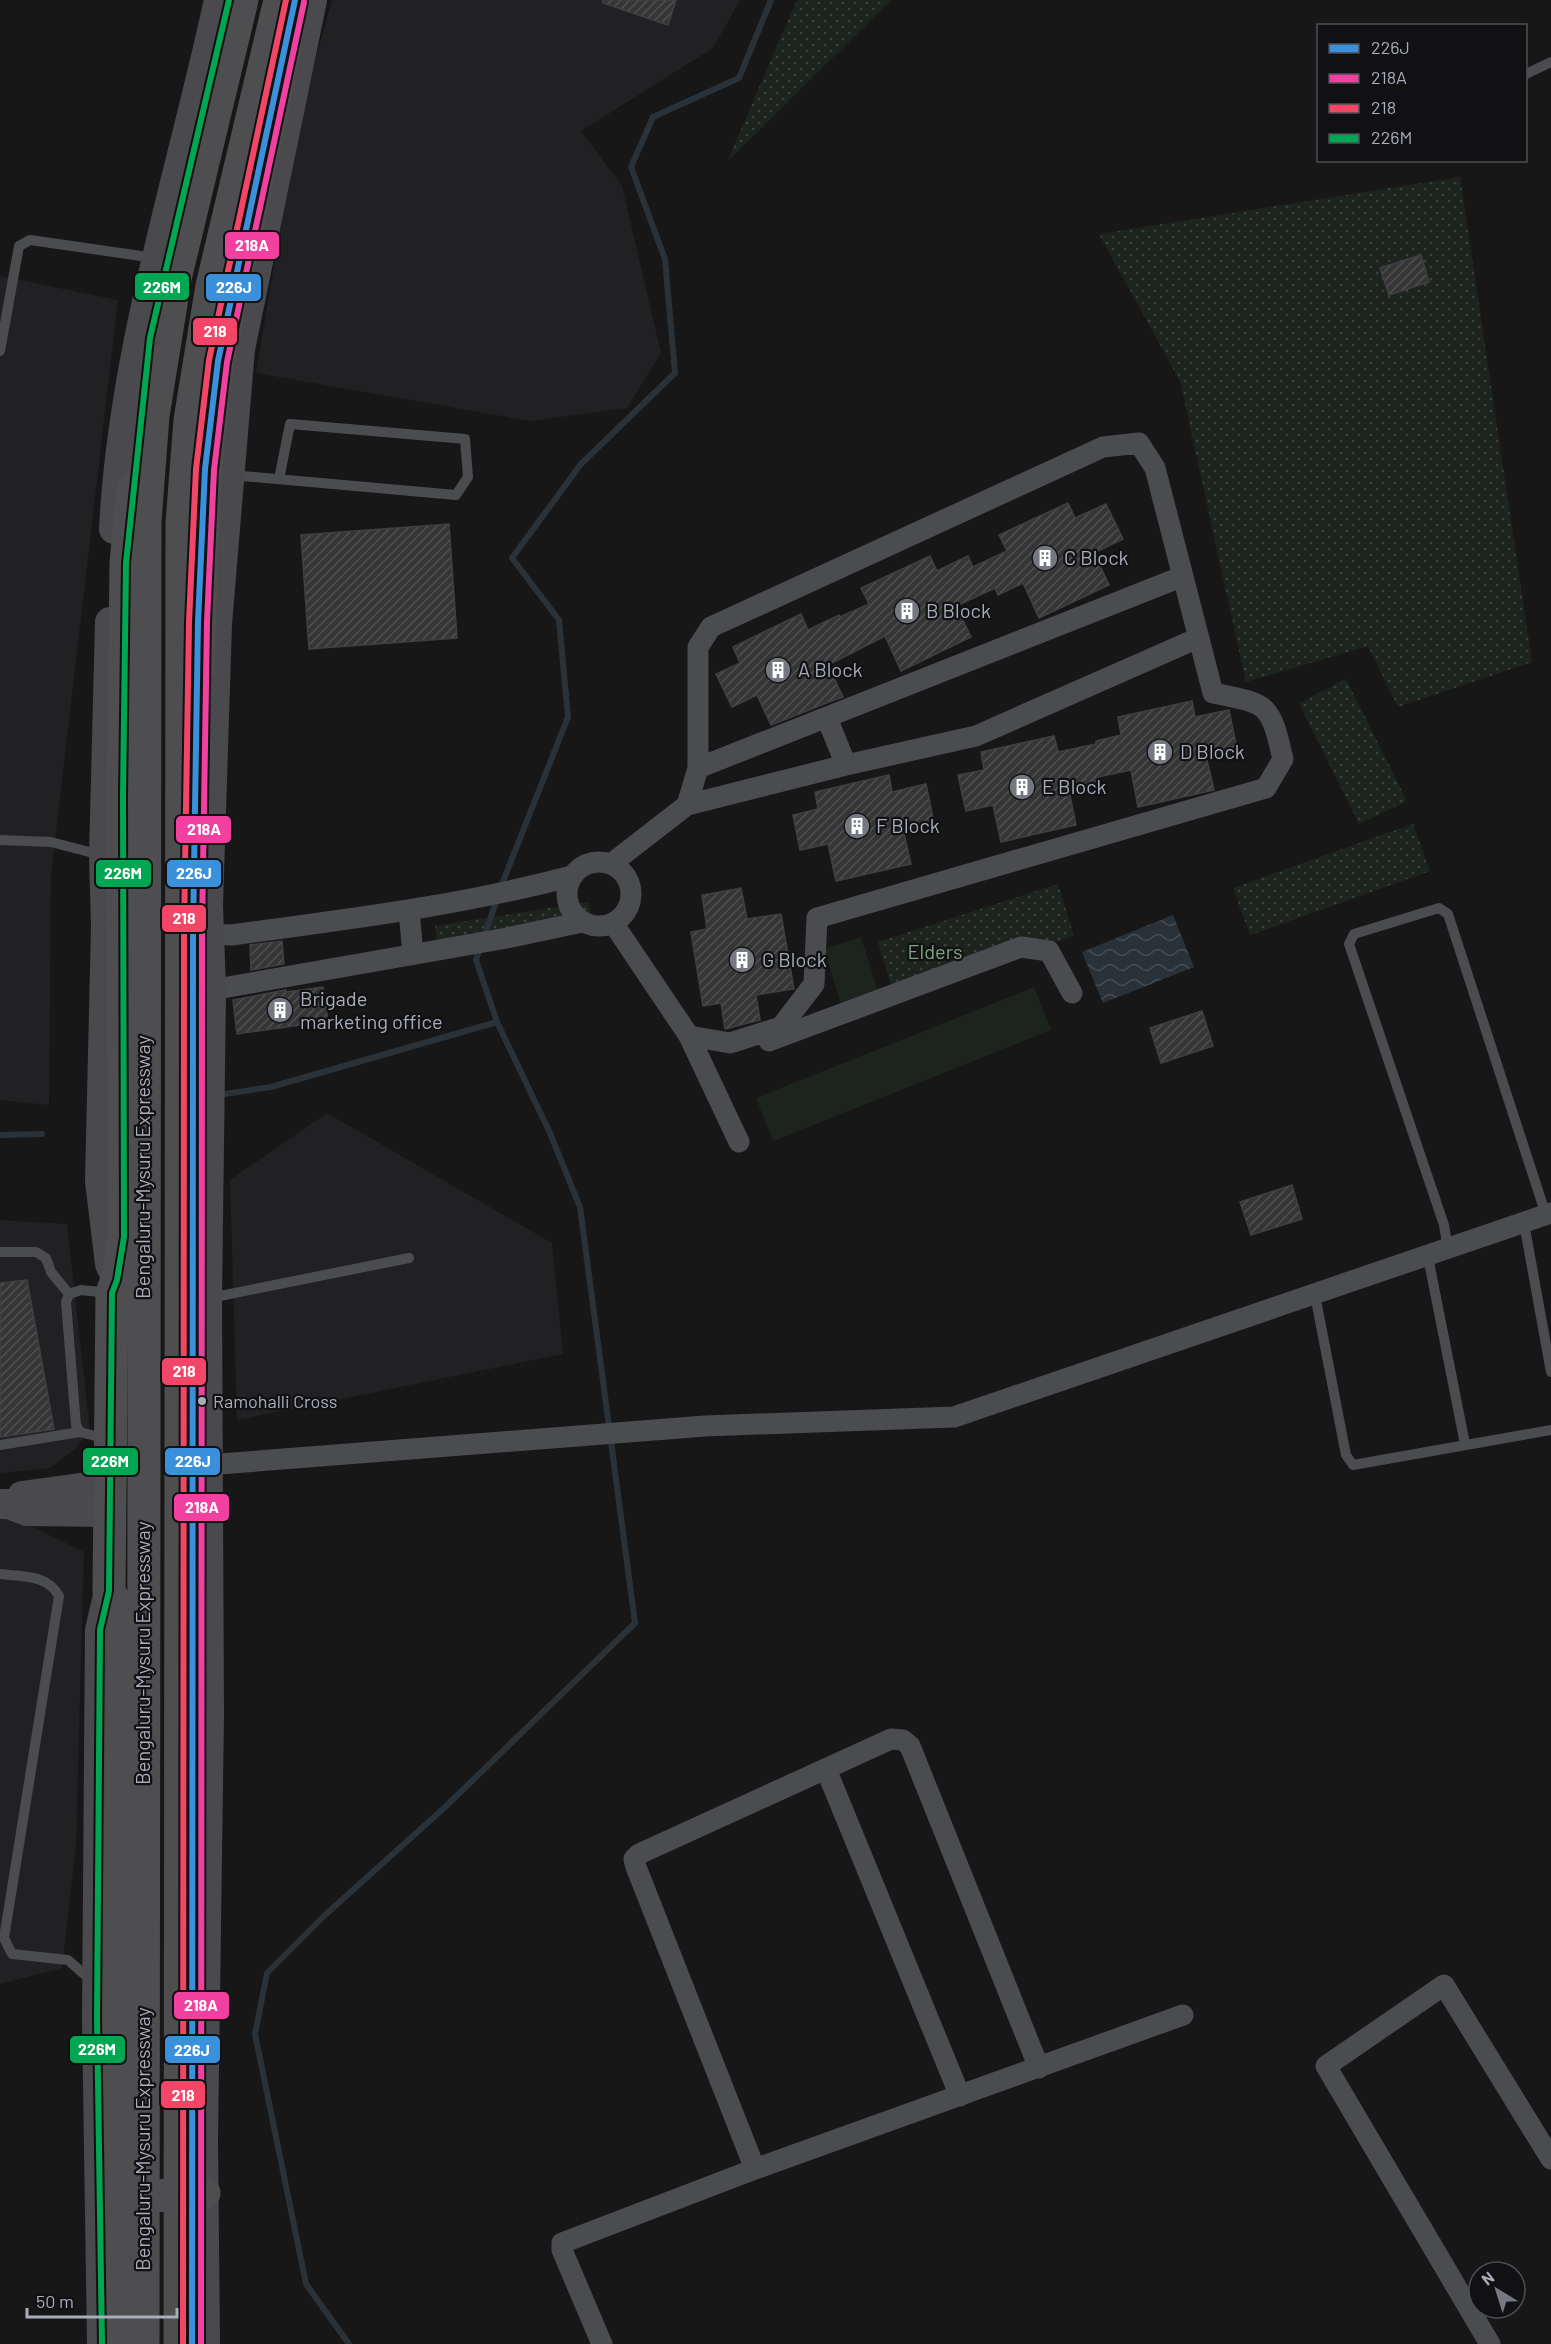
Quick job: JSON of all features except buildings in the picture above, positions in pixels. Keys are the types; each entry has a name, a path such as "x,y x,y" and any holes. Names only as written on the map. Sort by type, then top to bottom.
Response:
{"highway":[{"name":"Bengaluru-Mysuru Expressway","path":"124,2344 112,2198 108,2017 123,1618 109,1591 109,1498 95,1436 124,1225 114,761 126,563 150,338 229,0"},
{"name":"Bengaluru-Mysuru Expressway","path":"142,2344 145,522 153,416 175,279 242,0"},
{"path":"180,2344 182,523 190,420 210,297 280,0"},
{"path":"192,2344 198,2193 193,932 198,622 205,469 220,350 295,0"},
{"path":"142,399 213,408"},
{"path":"112,2198 198,2193"}],"street":[{"name":"Bengaluru-Mysuru Expressway","path":"115,1286 110,1264 100,1181 106,926 104,856 114,761 117,473 132,371 219,0"},
{"path":"205,2344 198,2193 209,1713 207,1298 211,990 208,905 217,624 240,349 312,0"},
{"path":"687,805 698,768 698,647 711,627 1103,447 1139,443 1155,468 1213,693 1257,702 1274,719 1283,759 1266,788 817,918 814,984 781,1027 730,1043 689,1036"},
{"path":"698,768 1182,577"},
{"path":"611,864 687,805 846,765 976,736 1198,638"},
{"path":"827,718 846,765"},
{"path":"210,934 232,935 434,908 509,893 572,876 590,863 611,864 627,877 631,898 621,917 603,926 582,922 507,938 211,990"},
{"path":"572,876 568,885 569,906 582,922"},
{"path":"409,912 413,954"},
{"path":"613,923 689,1036 739,1142"},
{"path":"730,1043 738,1052 1021,947 1049,951 1072,993"},
{"path":"207,1465 686,1427 954,1417 1438,1254 1548,1214"},
{"path":"5,1504 27,1511 109,1498"},
{"name":"Bengaluru-Mysuru Expressway","path":"108,2017 97,1986 100,1630 109,1591"},
{"path":"755,2169 634,1859 639,1854 891,1739 903,1740 910,1746 1039,2068"},
{"path":"826,1768 960,2096"},
{"path":"1490,2344 1326,2066 1444,1985 1551,2159"},
{"path":"602,2344 562,2250 562,2243 755,2169 1183,2015"},
{"name":"Bengaluru-Mysuru Expressway","path":"102,2344 112,2198"}],"lane":[{"path":"1527,74 1551,62"},
{"path":"0,351 19,246 23,243 30,240 157,258"},
{"path":"228,475 456,495 468,477 465,439 290,424 279,479"},
{"path":"0,840 51,842 104,856"},
{"path":"1465,1444 1438,1254 1443,1225 1349,944 1354,934 1439,908 1448,914 1548,1214"},
{"path":"1524,1223 1550,1356 1551,1372"},
{"path":"0,1252 36,1252 46,1258 51,1272 69,1294 66,1312 76,1425 95,1436"},
{"path":"207,1298 409,1258"},
{"path":"69,1294 81,1290 115,1286"},
{"path":"1315,1295 1346,1455 1353,1465 1551,1430"},
{"path":"0,1444 95,1436"},
{"path":"0,1575 45,1580 54,1586 59,1596 4,1938 12,1954 68,1960 97,1986"}],"shaded area":[{"path":"332,0 740,0 713,48 581,131 622,186 661,353 627,408 530,421 256,373 298,123"},
{"path":"0,276 118,300 51,875 49,1105 0,1100"},
{"path":"327,1113 552,1243 563,1354 237,1420 230,1180"},
{"path":"0,1220 67,1224 90,1430 76,1448 50,1468 0,1473"},
{"path":"11,1516 84,1552 76,1845 62,1968 0,1984 0,1517"}],"green space":[{"path":"797,0 891,0 727,162"},
{"path":"1460,177 1532,662 1398,707 1368,646 1246,682 1180,381 1099,234"},
{"path":"1346,679 1407,801 1359,824 1299,703"},
{"path":"1413,824 1430,871 1250,935 1233,888"},
{"name":"Elders","path":"1058,884 1074,936 894,995 878,942"},
{"path":"589,902 591,916 437,940 435,926"},
{"path":"861,937 878,992 841,1004 824,949"},
{"path":"1034,987 1051,1030 773,1141 756,1098"}],"water":[{"path":"1173,915 1194,967 1103,1003 1082,952"}],"waterway":[{"path":"500,889 568,717 559,620 512,558 581,464 675,373 665,259 631,167 653,117 739,78 771,0"},
{"path":"484,937 497,899"},
{"path":"349,2344 306,2284 255,2034 267,1973 325,1915 443,1809 635,1623 580,1207 550,1133 497,1022 476,960 480,947"},
{"path":"218,1095 271,1087 497,1022"},
{"path":"0,1135 42,1134"}],"transit line":[{"name":"226M","path":"102,2344 97,2018 100,1630 109,1591 112,1293 117,1280 124,1237 123,797 126,563 150,338 229,0"},
{"name":"218","path":"183,2344 184,932 189,622 196,469 209,360 286,0"},
{"name":"226J","path":"192,2344 193,932 198,622 205,469 218,361 295,0"},
{"name":"218A","path":"201,2344 202,932 207,622 214,470 227,362 304,2"}],"place":[{"name":"C Block","path":"1045,558"},
{"name":"B Block","path":"907,611"},
{"name":"A Block","path":"778,670"},
{"name":"D Block","path":"1160,752"},
{"name":"E Block","path":"1022,787"},
{"name":"F Block","path":"857,826"},
{"name":"G Block","path":"742,960"},
{"name":"Brigade marketing office","path":"280,1010"},
{"name":"Ramohalli Cross","path":"202,1401"}]}
